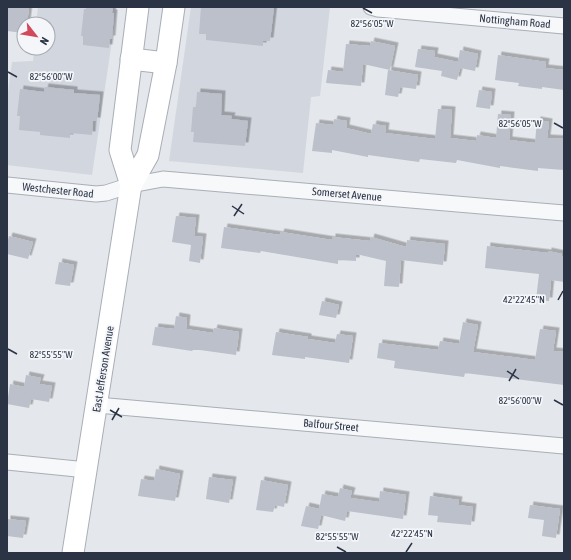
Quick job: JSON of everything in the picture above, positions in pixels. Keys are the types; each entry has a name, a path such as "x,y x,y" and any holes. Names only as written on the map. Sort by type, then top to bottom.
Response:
{"main road":[{"name":"East Jefferson Avenue","path":"131,185 120,150 138,7"},
{"name":"East Jefferson Avenue","path":"74,553 131,185 148,155 166,63 174,7"},
{"path":"131,59 166,63"}],"street":[{"name":"Nottingham Road","path":"371,7 378,9 564,26"},
{"name":"Somerset Avenue","path":"131,185 163,179 564,212"},
{"name":"Westchester Road","path":"7,185 96,194 106,193 131,185"},
{"name":"Balfour Street","path":"97,404 564,446"},
{"path":"7,462 87,470"}],"shaded area":[{"path":"38,7 117,7 92,175 7,165 7,100 12,62 33,61 33,56 56,56 56,16 37,16"},
{"path":"191,7 330,7 320,96 311,97 303,173 169,161"}],"building":[{"path":"8,7 29,7 28,16 16,16 16,32 7,31"},
{"path":"86,7 113,7 112,39 110,39 109,48 83,45 83,36 81,36 84,9 86,9"},
{"path":"201,7 274,7 270,41 263,41 263,46 206,40 206,34 199,34"},
{"path":"371,41 395,46 390,70 363,64 361,86 326,83 328,70 343,72 346,44 370,46"},
{"path":"418,49 435,51 434,57 458,62 460,50 478,54 475,71 460,68 457,80 441,76 442,71 415,67"},
{"path":"498,55 546,62 545,68 564,70 564,90 518,86 519,83 495,80"},
{"path":"388,70 418,75 416,89 400,87 398,97 385,95"},
{"path":"45,87 74,90 74,93 100,95 97,121 93,121 92,135 70,133 70,138 40,135 40,132 19,130 20,116 17,116 20,89 44,92"},
{"path":"479,90 492,92 490,109 476,107"},
{"path":"197,92 222,94 221,115 232,116 231,119 248,121 245,146 193,142 194,132 191,132 193,107 196,107"},
{"path":"438,109 452,110 450,138 476,141 477,135 496,138 498,114 511,115 509,140 535,143 537,120 549,122 547,138 564,139 564,170 538,168 538,171 500,166 500,168 457,160 456,163 420,159 419,162 368,155 368,157 332,150 332,153 312,151 316,123 333,125 334,119 347,121 346,128 371,134 373,124 386,126 385,133 435,139"},
{"path":"176,216 196,218 194,236 203,237 200,263 189,261 191,245 172,242"},
{"path":"224,227 280,235 281,232 332,240 332,237 370,241 371,237 406,247 407,240 445,244 443,265 401,260 399,287 384,286 386,261 356,254 356,261 338,260 338,264 261,251 260,253 221,248"},
{"path":"9,236 33,242 28,259 7,254"},
{"path":"487,246 548,253 548,251 562,254 564,257 564,282 551,280 549,301 536,300 539,274 485,268"},
{"path":"59,262 74,265 70,286 55,284"},
{"path":"322,301 339,305 336,318 319,315"},
{"path":"176,316 187,318 186,329 213,333 214,328 239,332 236,355 200,350 192,351 152,345 155,327 174,329"},
{"path":"463,322 478,325 473,352 535,360 540,329 556,331 553,351 564,352 564,385 465,373 464,377 394,368 395,361 377,358 379,343 438,350 440,341 459,344"},
{"path":"276,332 335,343 337,334 353,336 349,363 305,357 305,359 272,355"},
{"path":"26,375 41,378 39,384 52,386 49,402 31,399 29,408 7,404 10,384 24,387"},
{"path":"156,469 180,474 175,501 138,496 141,479 154,481"},
{"path":"209,477 233,480 229,503 206,499"},
{"path":"261,480 288,485 284,507 275,505 273,512 256,510"},
{"path":"340,488 352,491 350,498 379,502 380,491 406,495 403,519 347,511 345,521 321,515 318,529 301,526 306,506 319,509 322,494 338,497"},
{"path":"430,496 459,500 458,505 473,507 471,525 437,522 438,516 428,515"},
{"path":"530,505 560,509 556,538 542,536 544,520 528,518"},
{"path":"7,519 26,521 23,538 7,536"}]}
